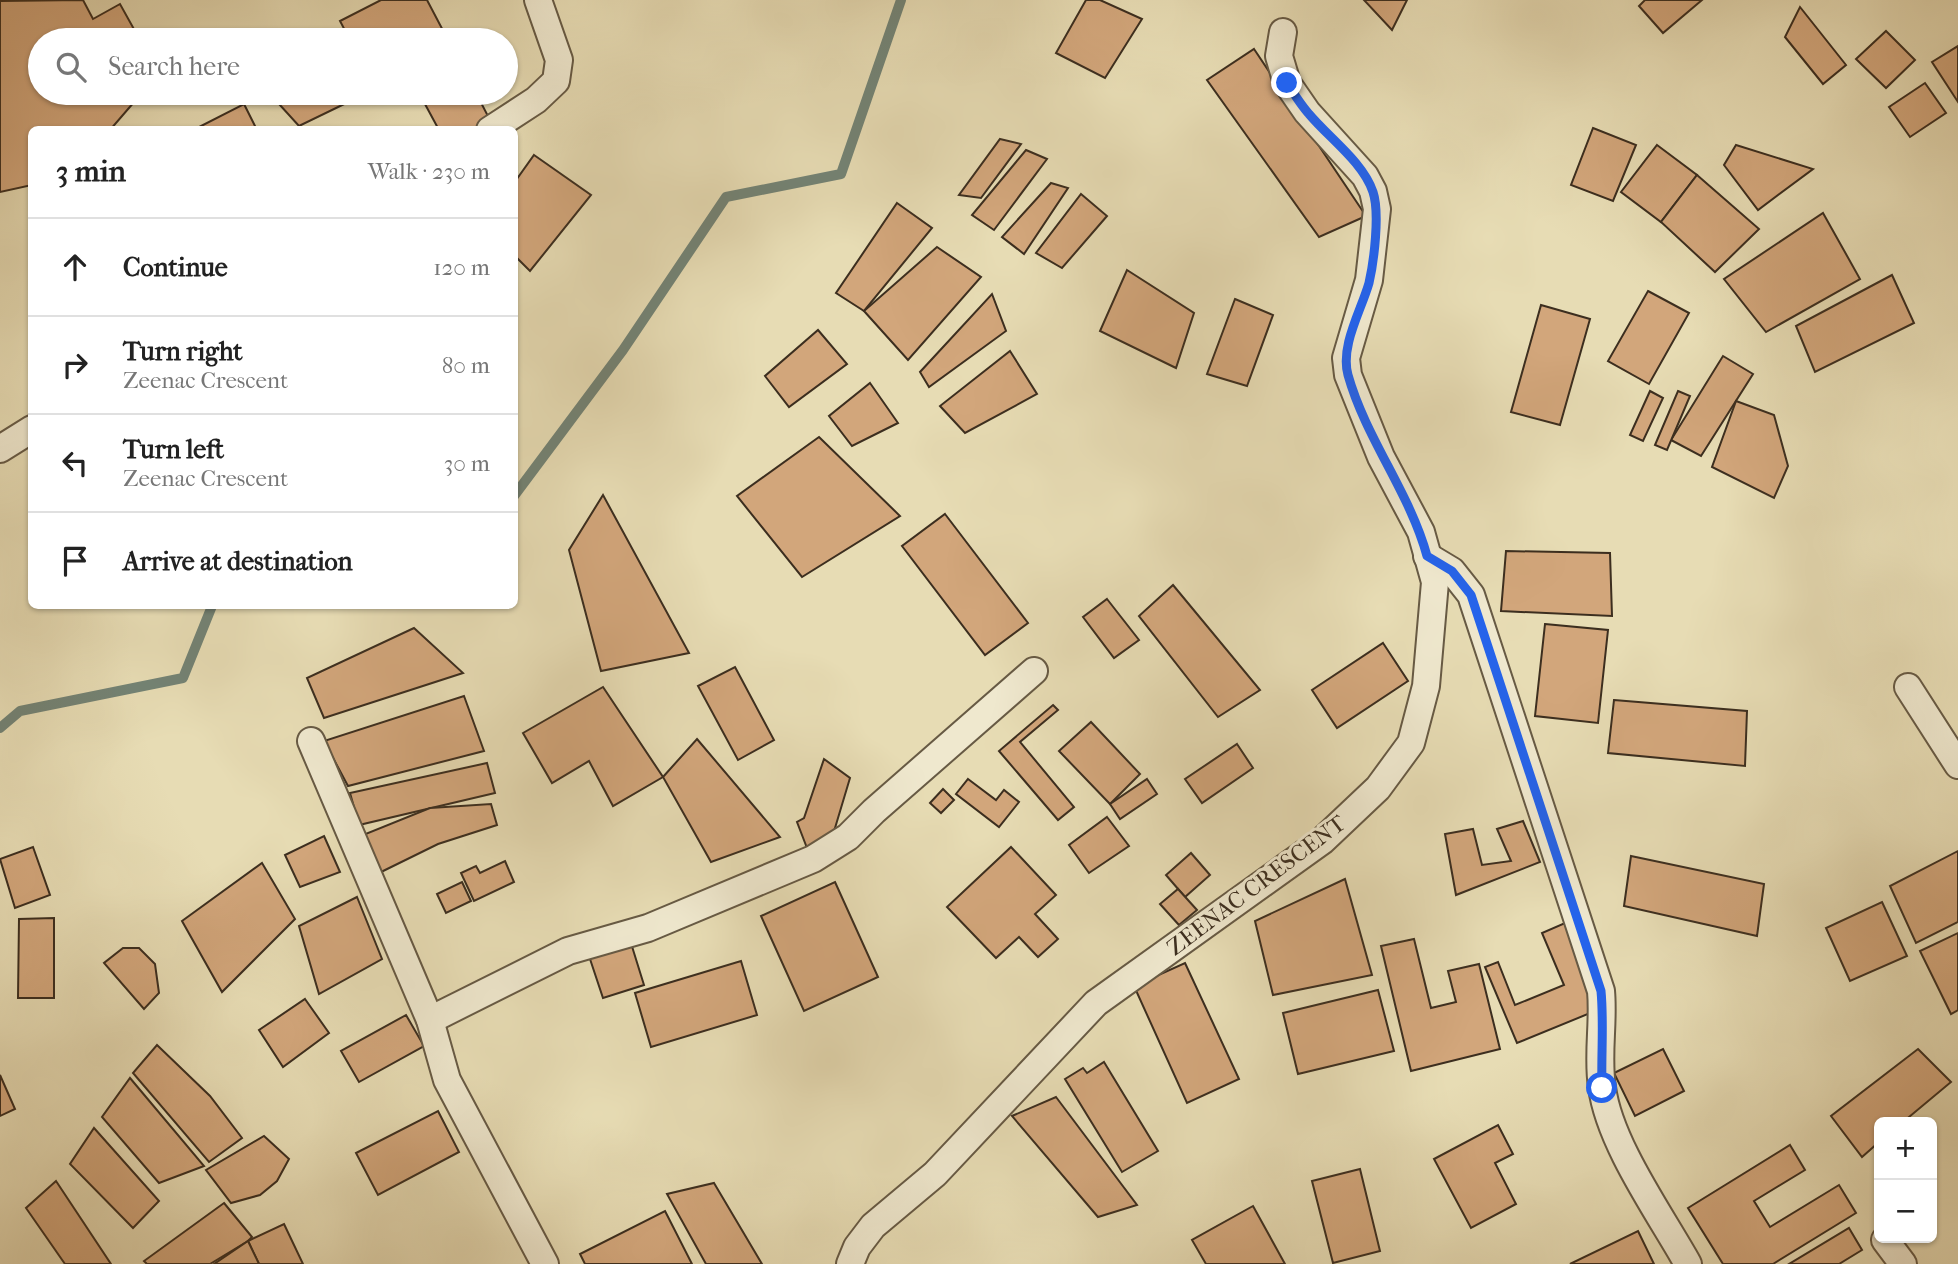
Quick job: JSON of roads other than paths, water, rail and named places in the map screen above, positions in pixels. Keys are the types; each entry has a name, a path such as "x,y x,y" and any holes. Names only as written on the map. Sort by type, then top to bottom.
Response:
{"street":[{"path":"497,126 536,100 556,81 558,60 538,0"},
{"name":"ZEENAC CRESCENT","path":"850,1264 857,1247 873,1226 935,1174 1096,1003 1322,841 1378,788 1411,743 1426,686 1435,582 1421,532 1381,457 1348,375 1346,358 1369,280 1377,209 1373,191 1364,176 1307,112 1287,83 1279,56 1283,32"},
{"path":"0,449 28,432"},
{"path":"1427,556 1452,571 1471,595 1601,991 1604,1020 1600,1047 1602,1088 1617,1137 1688,1264"},
{"path":"430,1020 568,951 648,928 813,859 848,837 1034,671"},
{"path":"1908,687 1958,765"},
{"path":"311,741 430,1020 447,1080 545,1264"},
{"path":"1887,1243 1903,1264"}],"waterway":[{"path":"518,491 623,350 726,197 841,174 901,0"},
{"path":"0,728 20,711 183,678 211,609"}]}
